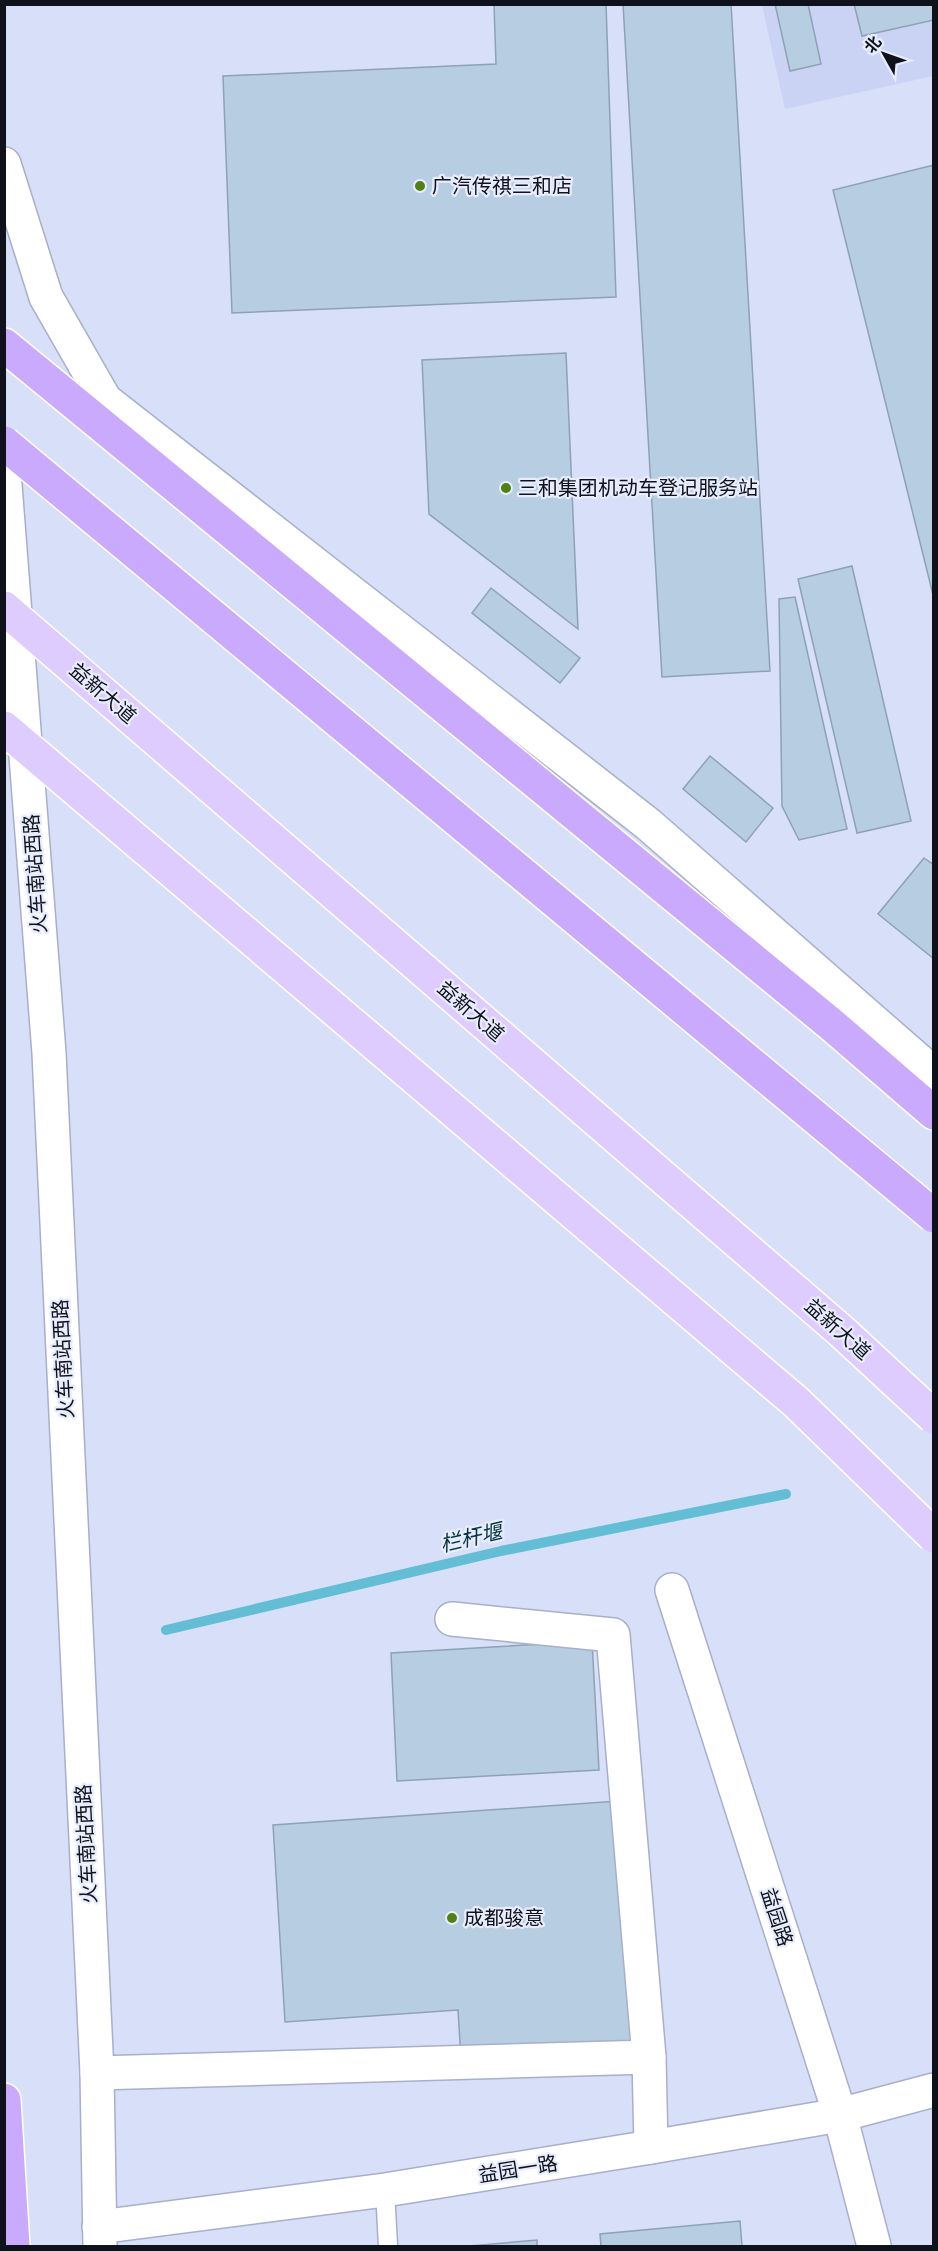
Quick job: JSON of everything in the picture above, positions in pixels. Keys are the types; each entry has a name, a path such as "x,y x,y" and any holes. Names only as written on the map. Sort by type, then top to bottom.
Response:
{"highway":[{"path":"4,345 832,1025 933,1113"},
{"path":"4,443 933,1216"},
{"path":"832,1025 933,1094"},
{"path":"4,2100 13,2247"}],"main road":[{"path":"4,164 46,297 105,400 648,824 933,1074"},
{"name":"火车南站西路","path":"4,472 49,1053 97,2073 100,2237"},
{"name":"益新大道","path":"4,608 842,1331 933,1417"},
{"path":"4,728 796,1402 933,1536"},
{"name":"益园路","path":"672,1590 840,2115 874,2247"},
{"path":"452,1619 613,1635 648,2057 651,2147"},
{"path":"97,2073 648,2057"},
{"name":"益园一路","path":"100,2237 840,2115 933,2090"}],"lane":[{"path":"385,2190 388,2247"}],"shaded area":[{"path":"762,5 933,5 933,76 785,109"}],"building":[{"name":"广汽传祺三和店","path":"494,4 606,4 616,297 232,313 223,76 496,64"},
{"path":"623,4 731,4 770,671 662,677"},
{"path":"775,4 808,4 821,64 790,71"},
{"path":"854,4 934,4 934,20 862,36"},
{"path":"934,165 934,599 833,190"},
{"path":"566,353 578,629 429,514 422,360"},
{"path":"852,566 911,821 857,833 798,579"},
{"path":"491,588 580,658 560,683 472,613"},
{"path":"795,597 847,829 799,840 782,806 779,599"},
{"path":"710,756 773,808 746,842 683,789"},
{"path":"924,858 934,865 934,959 878,914"},
{"path":"592,1641 599,1770 397,1781 391,1653"},
{"name":"成都骏意","path":"618,1801 633,2047 461,2059 458,2010 285,2022 273,1825"},
{"path":"740,2221 742,2246 601,2246 600,2234"},
{"path":"537,2240 537,2246 469,2246"}],"waterway":[{"name":"栏杆堰","path":"166,1630 501,1551 786,1494"}],"place":[{"name":"广汽传祺三和店","path":"420,186"},
{"name":"三和集团机动车登记服务站","path":"506,488"},
{"name":"成都骏意","path":"452,1918"}]}
